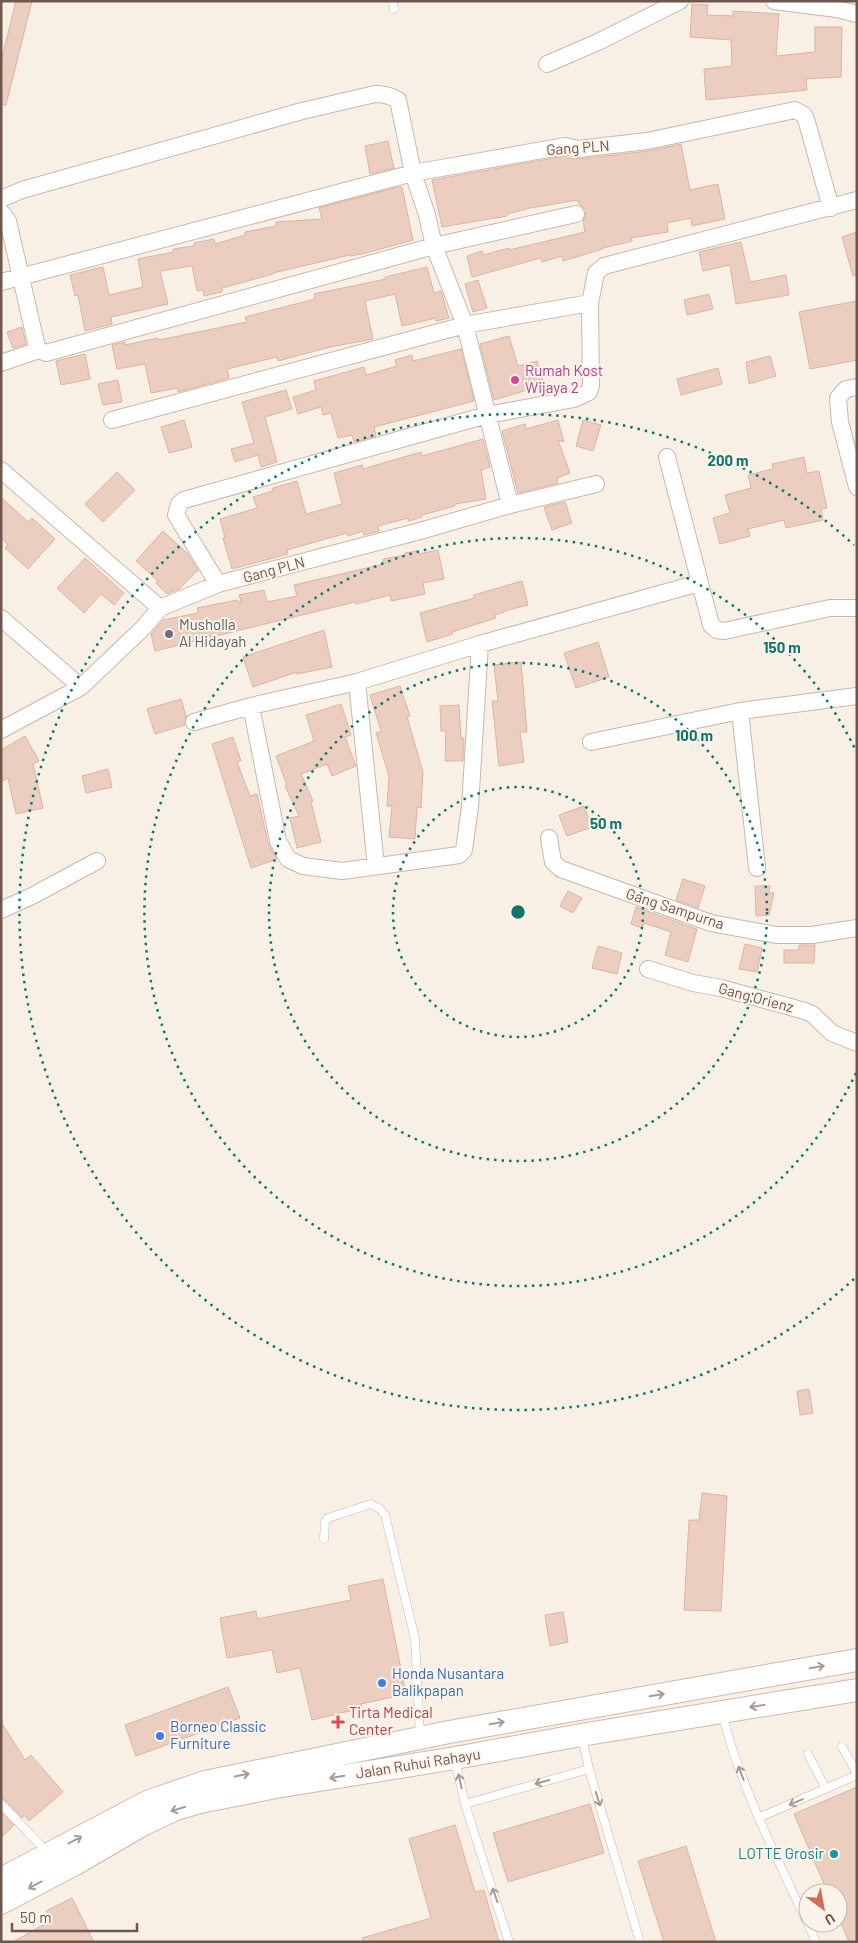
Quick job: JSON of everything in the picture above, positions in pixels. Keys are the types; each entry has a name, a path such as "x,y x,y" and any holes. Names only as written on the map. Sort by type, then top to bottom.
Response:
{"main road":[{"name":"Jalan Ruhui Rahayu","path":"1,1879 146,1802 205,1782 420,1737 857,1660"},
{"name":"Jalan Ruhui Rahayu","path":"1,1903 75,1864 136,1828 176,1809 276,1787 722,1711 857,1690"},
{"path":"449,1732 455,1758"}],"street":[{"path":"547,64 598,42 680,1"},
{"path":"774,1 837,9 857,14"},
{"path":"1,199 22,190 302,111 374,94 384,94 398,100 413,173 434,246 465,325 486,416 510,505"},
{"name":"Gang PLN","path":"413,173 565,146 578,149 648,141 796,110 804,115 806,119 831,208"},
{"path":"1,282 413,173"},
{"path":"218,584 176,516 179,504 184,500 486,416 574,399 589,392 591,386 590,303 596,273 604,266 857,200"},
{"path":"1,212 8,221 22,276 22,291 39,350"},
{"path":"1,363 39,350 46,353 50,352 434,246 576,214"},
{"path":"112,420 465,325 590,303"},
{"path":"857,387 846,389 838,398 840,422 857,487"},
{"path":"667,457 710,625 717,630 724,631 823,609 857,608"},
{"path":"1,470 160,608"},
{"name":"Gang PLN","path":"1,730 81,687 143,628 160,608 218,584 420,531 510,505 596,484"},
{"path":"194,722 251,706 357,682 480,644 699,584"},
{"path":"1,618 81,687"},
{"path":"251,706 278,841 288,860 303,866 342,871 460,855 464,850 470,807 480,644"},
{"path":"357,682 376,866"},
{"path":"591,742 740,711 856,700"},
{"path":"740,711 757,868"},
{"name":"Gang Sampurna","path":"549,838 553,862 562,869 711,923 776,935 812,935 857,928"},
{"path":"1,910 32,896 97,861"},
{"name":"Gang Orienz","path":"648,969 693,983 721,988 805,1011 812,1014 832,1033 857,1043"}],"lane":[{"path":"324,1539 325,1522 328,1518 371,1504 380,1509 385,1515 415,1639 420,1737"},
{"path":"722,1711 729,1740 758,1818 816,1942"},
{"path":"581,1735 589,1769 640,1942"},
{"path":"758,1818 857,1774 842,1747"},
{"path":"808,1754 826,1789"},
{"path":"455,1758 465,1804 509,1942"},
{"path":"465,1804 589,1769"},
{"path":"1,1804 49,1854"}],"building":[{"path":"16,1 32,1 6,105 1,105 1,62"},
{"path":"692,4 708,5 707,15 733,16 733,11 779,14 776,56 815,52 815,27 842,27 841,77 806,79 807,90 706,100 704,69 732,66 731,40 690,37"},
{"path":"388,141 394,168 370,174 365,146"},
{"path":"681,144 690,190 718,184 725,219 692,226 691,218 667,223 668,232 631,238 632,241 563,261 562,256 542,262 541,258 472,277 467,256 482,251 483,255 509,248 509,250 585,232 583,221 586,212 584,208 579,204 578,200 530,208 507,214 507,216 442,227 432,180 565,156 579,159 648,151"},
{"path":"402,187 413,240 366,253 273,273 222,288 222,292 204,296 203,290 197,291 192,266 160,271 168,304 111,317 112,324 85,331 78,295 75,296 70,275 103,267 109,295 143,287 138,259 173,252 173,249 194,246 194,243 214,239 215,244 245,235 245,232 276,226 276,222 322,219 319,208"},
{"path":"857,232 857,275 853,276 842,237"},
{"path":"741,242 750,282 786,275 789,295 736,304 730,265 703,271 699,252"},
{"path":"427,267 434,293 441,291 449,318 436,321 436,318 402,326 395,294 365,301 373,339 330,347 278,361 277,357 227,369 229,378 178,392 178,388 151,393 145,364 117,369 112,345 125,342 125,345 158,338 159,340 247,322 245,317 315,299 314,294 386,279 385,277"},
{"path":"478,280 487,308 473,312 465,284"},
{"path":"709,294 713,309 687,315 684,300"},
{"path":"857,301 857,360 810,369 799,312"},
{"path":"22,327 26,344 13,348 7,332"},
{"path":"509,336 518,366 537,361 544,385 494,400 480,344"},
{"path":"461,349 474,401 374,427 376,436 354,442 352,435 338,438 331,413 323,415 321,407 298,414 293,397 316,390 314,381 364,367 366,375 397,366 395,360 412,355 413,361"},
{"path":"85,354 90,379 61,385 56,361"},
{"path":"770,356 776,376 749,384 746,362"},
{"path":"718,368 722,384 681,395 677,379"},
{"path":"118,380 122,402 103,405 98,384"},
{"path":"286,390 292,409 265,417 277,462 261,467 258,455 235,462 231,449 254,443 242,402"},
{"path":"184,420 192,447 169,453 161,427"},
{"path":"558,420 564,442 558,440 570,473 557,478 558,483 518,493 502,431 525,424 526,429"},
{"path":"583,420 601,425 593,451 576,446"},
{"path":"483,439 490,467 481,470 486,499 455,504 455,506 422,515 422,517 409,521 408,518 378,526 379,531 364,535 363,531 348,536 347,533 287,550 288,554 232,569 223,538 225,538 220,519 257,508 253,497 273,491 273,488 297,481 306,514 342,504 334,473 362,465 363,469 421,452 422,456"},
{"path":"804,457 807,473 819,471 827,508 821,509 823,520 786,528 784,520 748,529 750,536 720,544 713,518 730,513 725,495 751,488 748,475 773,469 772,464"},
{"path":"117,472 135,490 103,522 85,504"},
{"path":"1,497 28,522 32,518 55,539 28,569 5,548 8,545 1,538"},
{"path":"565,502 572,523 552,530 544,507"},
{"path":"163,531 187,553 198,570 179,589 167,594 156,583 158,581 136,561"},
{"path":"438,550 444,579 423,583 425,594 391,601 390,595 356,604 355,602 155,651 151,634 163,620 198,613 197,608 237,600 242,604 239,595 264,590 267,602 297,596 294,585 384,564 383,559 405,555 405,553 417,551 418,554"},
{"path":"85,558 124,593 114,605 101,594 84,613 57,588"},
{"path":"522,581 528,605 504,611 495,615 496,618 427,642 420,613 474,598 474,595"},
{"path":"324,630 332,667 297,674 297,672 253,687 243,657"},
{"path":"598,642 609,677 576,688 564,653"},
{"path":"521,662 527,732 520,732 524,762 499,766 492,701 498,701 494,665"},
{"path":"400,686 410,716 407,717 423,772 421,808 417,807 415,839 389,837 392,806 387,806 389,776 376,733 381,731 370,695"},
{"path":"181,699 186,716 185,725 155,734 147,709"},
{"path":"341,704 351,735 345,737 356,766 332,776 327,764 301,774 313,801 311,802 321,842 297,848 290,818 299,816 285,786 287,785 276,756 314,741 306,715"},
{"path":"459,705 461,738 464,738 463,761 445,761 446,731 441,731 440,706"},
{"path":"25,736 39,761 33,764 43,808 16,814 8,778 1,782 1,750"},
{"path":"233,737 241,761 237,762 250,796 257,794 268,843 277,859 251,868 212,744"},
{"path":"108,769 112,787 86,793 82,776"},
{"path":"584,806 592,827 567,836 559,815"},
{"path":"683,879 705,886 698,908 676,900"},
{"path":"755,886 770,886 769,893 774,893 769,915 756,916"},
{"path":"568,891 582,898 573,913 560,906"},
{"path":"636,907 697,929 688,962 665,955 671,932 644,923 642,928 631,924"},
{"path":"745,944 762,948 757,972 739,969"},
{"path":"799,945 815,945 814,963 784,963 784,950 799,950"},
{"path":"598,946 622,953 617,974 592,968"},
{"path":"809,1389 813,1413 800,1415 797,1391"},
{"path":"702,1493 727,1496 721,1611 684,1610 689,1520 699,1520"},
{"path":"383,1579 406,1694 361,1704 362,1708 312,1720 300,1668 277,1673 272,1650 227,1658 220,1618 256,1611 257,1619 351,1600 348,1586"},
{"path":"563,1612 568,1642 550,1646 545,1615"},
{"path":"228,1687 240,1718 136,1756 125,1725"},
{"path":"1,1722 25,1760 31,1755 63,1792 29,1821 24,1815 22,1818 5,1800 1,1799"},
{"name":"LOTTE Grosir","path":"857,1787 857,1942 849,1942 845,1933 848,1933 848,1883 824,1883 794,1814"},
{"path":"590,1804 604,1853 508,1882 493,1833"},
{"path":"1,1812 14,1825 1,1838"},
{"path":"455,1825 475,1892 484,1890 499,1942 363,1942 362,1938 431,1918 409,1839"},
{"path":"686,1846 716,1942 664,1942 638,1861"},
{"path":"72,1898 94,1942 13,1942 50,1921 46,1911"}],"place":[{"name":"Rumah Kost Wijaya 2","path":"515,380"},
{"name":"Musholla Al Hidayah","path":"169,634"},
{"name":"Honda Nusantara Balikpapan","path":"382,1683"},
{"name":"Tirta Medical Center","path":"338,1722"},
{"name":"Borneo Classic Furniture","path":"160,1736"},
{"name":"LOTTE Grosir","path":"834,1854"}]}
